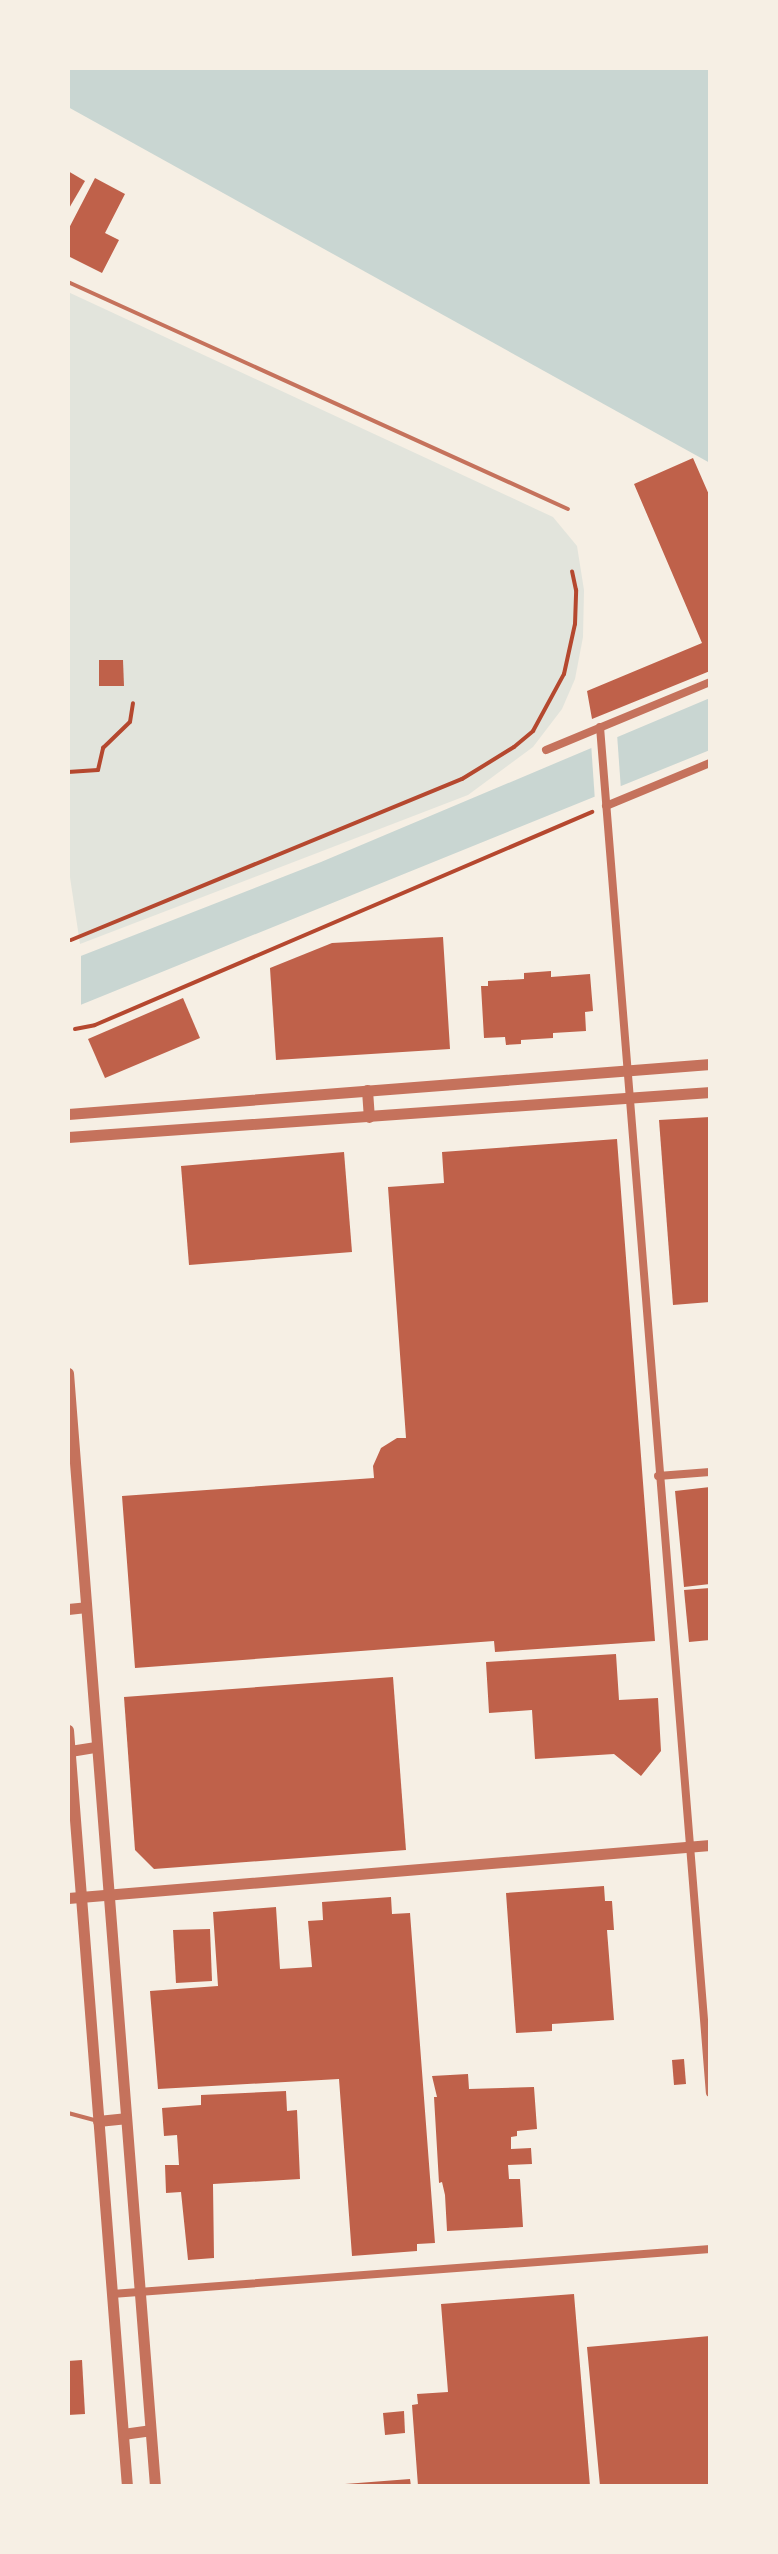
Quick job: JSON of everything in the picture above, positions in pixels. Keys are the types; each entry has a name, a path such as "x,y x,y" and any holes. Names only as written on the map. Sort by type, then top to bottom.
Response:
{"street":[{"path":"546,750 710,682"},
{"path":"600,727 710,2093"},
{"path":"606,801 710,763"},
{"path":"68,1114 710,1064"},
{"path":"367,1090 369,1117"},
{"path":"68,1137 710,1092"},
{"path":"68,1373 155,2486"},
{"path":"658,1476 710,1472"},
{"path":"68,1609 86,1607"},
{"path":"68,1730 74,1898 98,2121 127,2486"},
{"path":"70,1751 96,1747"},
{"path":"74,1898 710,1845"},
{"path":"98,2121 125,2118"},
{"path":"112,2294 710,2249"},
{"path":"123,2434 150,2430"}],"lane":[{"path":"68,282 568,509"},
{"path":"68,2113 98,2121"}],"path":[{"path":"71,940 462,779 533,731 549,707 571,652 576,590 572,571"},
{"path":"68,772 98,770 103,748 130,722 133,703"},
{"path":"533,731 539,740"},
{"path":"75,1029 95,1025 606,801"}],"shaded area":[{"path":"68,68 710,68 710,463 68,107"},
{"path":"68,292 553,517 577,546 584,590 583,637 575,679 562,709 533,747 468,795 80,944 68,864"},
{"path":"710,698 710,750 68,1010 68,961 321,862"}],"pier":[{"path":"617,734 621,790 595,801 591,743"},
{"path":"81,953 81,1010 68,1014 68,957"}],"building":[{"path":"68,171 85,181 68,210"},
{"path":"95,178 125,194 105,233 119,240 102,273 68,256 68,230"},
{"path":"693,458 710,497 710,671 592,719 587,691 702,643 634,484"},
{"path":"99,660 123,660 124,686 99,686"},
{"path":"443,937 450,1049 276,1060 270,968 332,943"},
{"path":"551,971 551,977 590,974 593,1011 585,1012 586,1031 553,1033 553,1038 521,1040 521,1044 506,1045 505,1037 484,1038 481,986 488,986 488,981 524,979 524,973"},
{"path":"183,998 200,1038 105,1078 88,1039"},
{"path":"710,1117 710,1302 673,1305 659,1120"},
{"path":"617,1139 655,1641 495,1652 494,1641 135,1668 122,1496 374,1478 373,1466 381,1448 397,1438 406,1438 388,1187 444,1183 442,1152"},
{"path":"344,1152 352,1252 189,1265 181,1166"},
{"path":"710,1487 710,1584 684,1587 675,1491"},
{"path":"710,1588 710,1640 689,1642 684,1590"},
{"path":"616,1654 619,1700 658,1698 661,1751 641,1776 614,1754 535,1759 532,1710 489,1713 486,1662"},
{"path":"393,1677 406,1850 154,1869 135,1850 124,1697"},
{"path":"604,1886 605,1901 612,1901 614,1930 607,1930 614,2020 552,2024 552,2031 516,2033 506,1893"},
{"path":"391,1897 392,1914 410,1913 435,2243 417,2244 417,2251 352,2256 339,2079 158,2089 150,1991 218,1986 213,1912 276,1907 280,1969 312,1967 308,1921 323,1920 322,1902"},
{"path":"210,1929 212,1981 176,1983 173,1930"},
{"path":"684,2059 686,2084 674,2085 672,2060"},
{"path":"468,2074 469,2089 534,2087 537,2129 517,2131 517,2136 511,2137 511,2149 531,2148 532,2164 508,2165 509,2179 520,2179 523,2227 447,2231 445,2195 442,2182 439,2183 434,2097 437,2097 432,2076"},
{"path":"286,2091 287,2111 297,2110 300,2179 213,2184 214,2258 188,2260 181,2192 166,2193 165,2165 179,2165 177,2135 164,2136 162,2108 201,2105 201,2095"},
{"path":"574,2294 590,2486 418,2486 412,2405 418,2404 417,2394 448,2392 441,2304"},
{"path":"710,2336 710,2486 600,2486 587,2347"},
{"path":"82,2360 85,2414 68,2415 68,2361"},
{"path":"404,2411 405,2433 385,2435 383,2413"},
{"path":"410,2479 411,2486 345,2486 345,2484"}]}
